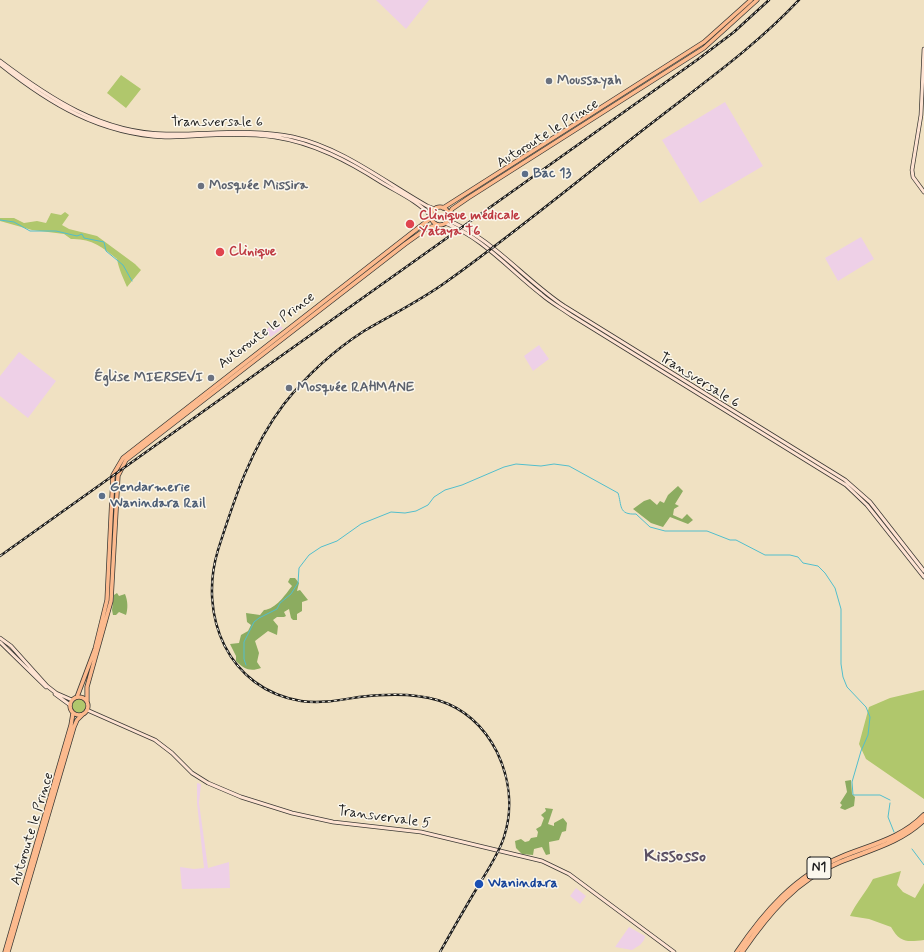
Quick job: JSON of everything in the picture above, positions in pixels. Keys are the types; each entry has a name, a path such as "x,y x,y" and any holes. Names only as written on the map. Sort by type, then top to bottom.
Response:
{"highway":[{"name":"N1","path":"737,952 763,915 797,883 836,859 902,833 924,815"},
{"name":"N1","path":"742,952 768,915 801,885 838,863 901,838 924,820"}],"main road":[{"name":"Autoroute le Prince","path":"443,208 698,46 723,26 751,0"},
{"name":"Autoroute le Prince","path":"447,220 452,210 468,198 704,48 757,0"},
{"path":"924,49 921,115 912,170 913,177 924,192"},
{"name":"Transversale 6","path":"0,61 50,96 84,116 103,123 152,133 259,132 295,138 330,150 351,160 427,206 435,209"},
{"name":"Transversale 6","path":"0,64 23,83 48,99 82,118 110,128 158,136 256,135 276,137 309,145 349,162 414,203 431,217"},
{"path":"443,208 447,220 437,224 431,217 435,209 443,208"},
{"name":"Autoroute le Prince","path":"77,697 84,682 107,600 113,475 122,458 431,217"},
{"name":"Transversale 6","path":"447,220 462,227 491,248 544,292 564,306 849,483 870,502 924,572"},
{"name":"Transversale 6","path":"447,220 492,253 542,295 567,312 846,485 867,505 924,577"},
{"name":"Autoroute le Prince","path":"87,701 87,687 111,601 118,476 126,460 174,421 405,244 426,229 437,224"},
{"path":"0,638 10,646 56,694 72,700"},
{"path":"0,642 51,692 70,705 73,713 78,715 84,714 88,706 87,701 83,697 77,697 72,700 70,705"},
{"name":"Transvervale 5","path":"87,710 155,740 172,753 192,773 208,783 241,797 292,813 333,822 421,832 542,861 569,874 674,952"},
{"name":"Autoroute le Prince","path":"5,952 71,725 73,713"},
{"name":"Autoroute le Prince","path":"8,952 74,727 77,720 84,714"}],"shaded area":[{"path":"376,0 429,0 406,29"},
{"path":"725,102 763,166 700,203 662,140"},
{"path":"861,237 874,259 838,281 825,258"},
{"path":"274,321 283,328 271,337 265,332"},
{"path":"539,345 549,359 533,371 524,356"},
{"path":"19,352 56,381 28,418 0,396 0,376"},
{"path":"197,783 201,784 199,803 208,868 229,862 230,888 182,889 180,867 194,869 204,868 197,803"},
{"path":"576,888 586,896 580,904 570,896"},
{"path":"629,927 645,936 644,940 640,945 632,950 615,947"}],"green space":[{"path":"121,75 141,89 126,108 107,93"},
{"path":"65,212 69,215 62,225 69,229 97,236 141,270 127,287 117,259 96,244 84,240 71,239 64,234 32,230 0,221 0,218 14,218 24,223 37,221 46,223 51,213 61,215"},
{"path":"678,486 683,491 675,504 679,506 674,509 673,515 682,519 687,514 693,520 688,524 670,517 663,527 651,523 633,509 644,501 650,499 657,505 660,501 664,503 668,495"},
{"path":"290,578 295,578 299,583 297,591 300,590 308,600 302,602 302,611 297,614 297,620 293,620 291,618 289,609 284,612 286,616 277,617 273,620 278,626 277,635 268,631 255,641 259,653 257,662 261,668 250,670 245,668 236,661 236,656 230,644 239,643 241,635 248,631 251,625 247,622 246,613 260,615 264,610 276,604 292,586 288,582"},
{"path":"117,593 119,596 125,594 127,599 126,615 119,612 116,615 113,615 112,610 114,595"},
{"path":"924,690 924,799 866,759 859,744 869,707 890,698"},
{"path":"76,699 82,699 86,703 86,709 82,713 76,713 72,709 72,703"},
{"path":"851,780 852,794 855,797 854,806 845,810 840,808 842,805 840,803 847,792 845,781"},
{"path":"545,808 553,809 548,824 554,826 554,823 563,818 567,823 566,831 562,832 559,840 549,842 550,854 546,855 542,847 534,849 533,855 522,854 516,848 515,841 521,839 525,842 529,841 531,838 537,837 538,832 536,829 541,826 544,818 541,815 546,811"},
{"path":"901,871 897,885 903,892 915,898 924,883 924,940 904,940 894,932 891,927 869,919 850,916 873,879"}],"waterway":[{"path":"0,220 14,222 30,231 56,231 77,236 82,234 84,238 104,242 106,251 123,265 132,281"},
{"path":"246,665 244,659 244,642 254,622 277,609 280,603 291,594 298,583 299,568 309,555 321,547 337,541 361,524 391,512 405,513 416,511 428,505 434,497 445,490 462,485 504,467 516,464 541,466 554,464 569,466 618,493 623,511 630,514 636,514 650,527 665,531 707,531 730,540 736,540 765,555 790,555 798,557 803,563 818,566 825,573 835,588 841,609 841,664 843,677 847,687 866,707 870,717 868,735 861,751 852,782 853,795 880,795 890,800"},
{"path":"890,803 888,817 894,832"},
{"path":"912,849 924,865"}],"railway":[{"path":"0,556 697,60 734,32 769,0"},
{"path":"440,952 494,860 504,837 509,816 509,794 505,773 497,752 485,733 471,718 456,708 439,700 421,696 380,695 323,702 308,702 276,694 254,682 237,665 225,646 216,624 212,600 213,575 218,550 237,493 253,456 272,421 301,384 321,364 364,331 436,289 497,244 726,66 782,18 799,0"}],"place":[{"name":"Moussayah","path":"549,81"},
{"name":"Bac 13","path":"525,174"},
{"name":"Mosquée Missira","path":"201,186"},
{"name":"Clinique médicale Yataya T6","path":"410,224"},
{"name":"Clinique","path":"220,252"},
{"name":"Église MIERSEVI","path":"211,378"},
{"name":"Mosquée RAHMANE","path":"289,388"},
{"name":"Gendarmerie Wanindara Rail","path":"102,496"},
{"name":"Wanindara","path":"479,884"}],"district":[{"name":"Kissosso","path":"675,857"}]}
